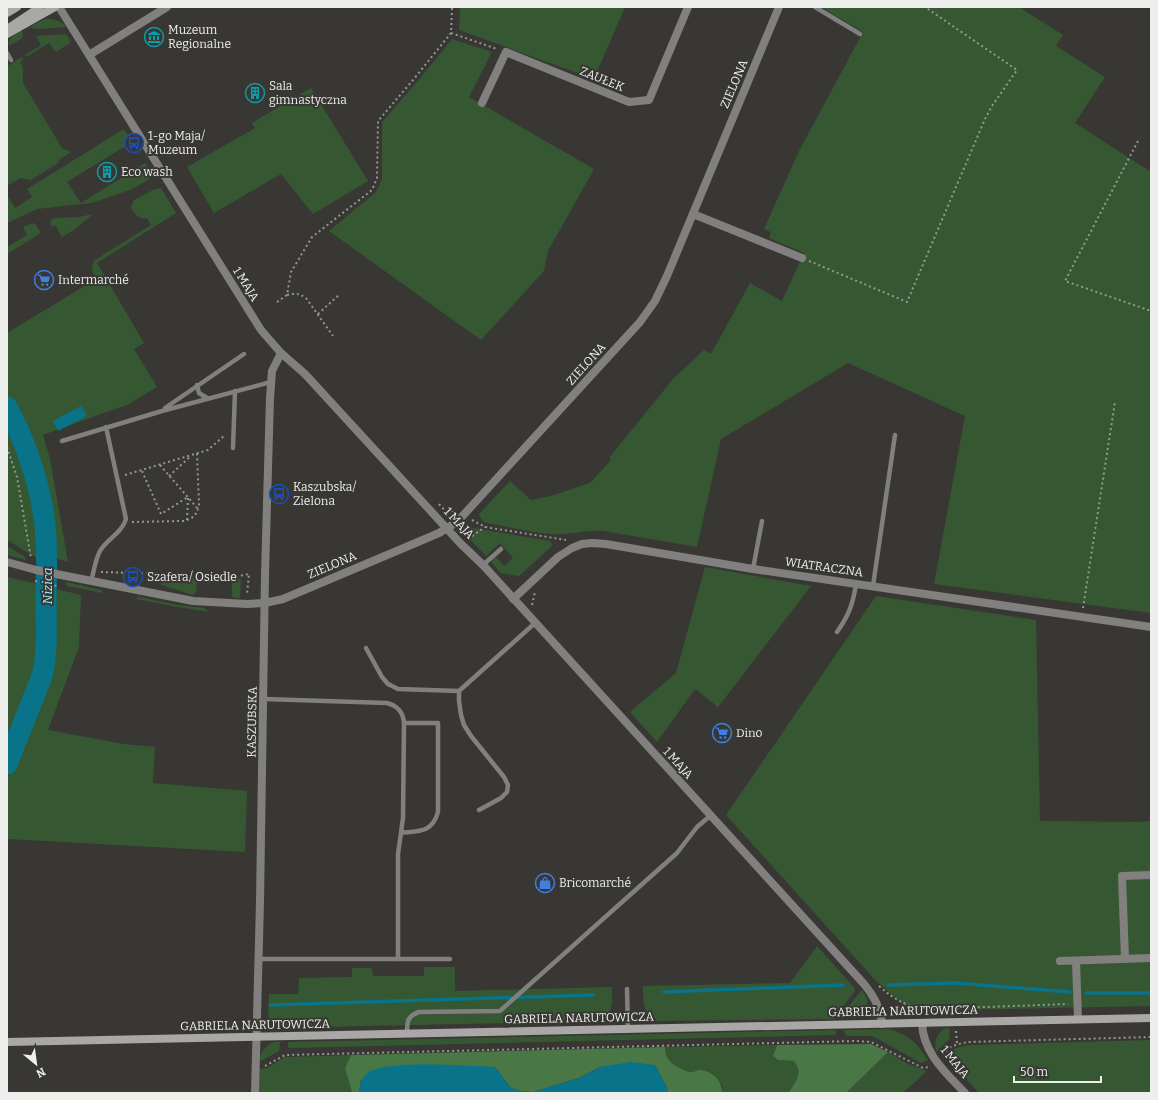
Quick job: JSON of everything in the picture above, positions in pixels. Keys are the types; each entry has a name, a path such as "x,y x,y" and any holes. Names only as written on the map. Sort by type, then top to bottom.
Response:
{"main road":[{"path":"7,13 17,7"},
{"path":"7,29 40,7"},
{"path":"7,34 55,7"},
{"name":"GABRIELA NARUTOWICZA","path":"7,1042 1151,1018"}],"street":[{"name":"1 MAJA","path":"59,7 261,330 281,353 305,374 483,565 864,984 873,995 882,1018 882,1024"},
{"path":"89,55 167,7"},
{"name":"ZAUŁEK","path":"506,52 629,102 649,100 688,7"},
{"name":"ZIELONA","path":"7,562 91,582 193,601 247,604 265,603 283,599 425,539 447,528 465,515 651,308 661,290 780,7"},
{"path":"482,103 506,52"},
{"path":"693,214 802,258"},
{"name":"KASZUBSKA","path":"255,1093 271,382 272,372 281,353"},
{"name":"WIATRACZNA","path":"513,599 558,557 572,548 582,544 592,543 649,550 856,584 1151,627"},
{"path":"1125,959 1122,876 1151,875"},
{"path":"1060,962 1151,958"},
{"path":"1076,961 1078,1019"},
{"name":"1 MAJA","path":"922,1023 924,1037 933,1058 965,1093"}],"lane":[{"path":"815,7 860,34"},
{"path":"7,53 11,60"},
{"path":"162,411 197,385 244,354"},
{"path":"62,441 207,398 271,382"},
{"path":"197,385 200,393 207,398"},
{"path":"233,448 235,391"},
{"path":"91,582 101,550 125,522 126,516 116,478 106,427"},
{"path":"873,586 894,435"},
{"path":"753,568 762,521"},
{"path":"483,565 501,549"},
{"path":"837,632 847,617 852,605 856,584"},
{"path":"366,648 388,684 398,689 459,691 535,623"},
{"path":"459,691 460,715 464,725 504,777 508,785 507,792 501,798 478,810"},
{"path":"264,699 387,703 399,708 403,716 404,723 403,818 398,854 398,959"},
{"path":"401,833 427,829 436,818 438,812 438,723 404,723"},
{"path":"406,1034 410,1016 419,1012 500,1011 677,853 697,827 710,816"},
{"path":"259,959 450,958"},
{"path":"627,988 628,1029"}],"path":[{"path":"287,296 291,272 312,237 372,190 377,178 378,121 451,33 452,7"},
{"path":"802,258 907,302 985,119 992,106 1017,70 925,7"},
{"path":"451,33 506,52"},
{"path":"1138,141 1065,281 1151,311"},
{"path":"277,302 294,293 300,294 306,298 333,336"},
{"path":"318,314 340,294"},
{"path":"1083,610 1116,402"},
{"path":"116,478 208,450 233,428"},
{"path":"7,447 17,477 31,558"},
{"path":"125,522 187,520 194,517 198,509 197,454"},
{"path":"169,476 192,455"},
{"path":"160,465 198,509"},
{"path":"142,470 161,514 188,497"},
{"path":"187,520 188,497"},
{"path":"439,504 445,510 450,512 458,509"},
{"path":"470,520 485,527 566,540"},
{"path":"467,539 485,527"},
{"path":"94,571 240,576 249,574 247,596"},
{"path":"35,581 57,586"},
{"path":"528,585 536,592 532,605 534,611"},
{"path":"876,984 903,1003 917,1008 931,1009 1078,1004"},
{"path":"956,1028 957,1044"},
{"path":"939,1056 952,1046 967,1042 1151,1037"},
{"path":"259,1065 266,1066 285,1055 856,1041 871,1042 923,1068 927,1068 932,1065"}],"green space":[{"path":"460,7 625,7 594,79 459,30"},
{"path":"821,7 1019,7 1063,35 1056,46 1105,77 1075,123 1151,172 1151,613 934,584 965,416 848,363 721,439 697,547 604,531 558,534 543,533 487,523 480,517 479,514 510,481 531,500 551,496 590,483 611,460 609,458 673,379 704,350 711,354 750,283 782,301 804,253 769,238 771,232 764,229 798,153 863,32"},
{"path":"45,19 57,20 67,27 37,29 30,27"},
{"path":"22,30 23,36 21,39 9,46 11,38"},
{"path":"66,34 71,42 56,52 49,43 26,57 25,55 41,45 36,36"},
{"path":"452,39 492,52 469,97 594,169 548,251 544,271 481,340 329,231 376,192 382,179 382,122"},
{"path":"22,57 23,59 20,62 23,68 23,83 62,148 71,152 60,159 57,164 31,180 20,178 7,186 7,66"},
{"path":"311,88 368,181 313,214 281,174 214,213 187,167 255,128 252,123"},
{"path":"124,129 132,142 67,182 81,203 145,163 152,174 148,180 130,190 91,203 37,209 7,223 7,195 15,208 32,197 27,189"},
{"path":"161,188 176,213 97,263 144,343 134,349 157,387 127,405 43,435 50,459 68,562 51,557 50,527 39,476 25,427 15,407 7,397 7,333 96,279 92,267 95,260 151,225 147,218 139,217 133,212 131,207 134,200 155,189"},
{"path":"93,214 74,230 62,237 55,225 52,227 50,222 54,218 79,217"},
{"path":"33,223 41,233 7,254 7,247 27,235 23,227"},
{"path":"7,415 22,448 34,484 41,522 43,558 35,557 7,540"},
{"path":"467,526 550,541 552,544 551,547 519,576 501,573 491,562 496,557 504,566 513,558 500,543 486,556 465,534 465,528"},
{"path":"7,546 25,557 26,560 7,555"},
{"path":"705,567 811,586 718,707 695,689 657,742 630,712 676,673"},
{"path":"7,577 38,584 38,593 40,594 41,644 34,684 7,751"},
{"path":"164,578 211,579 212,581 197,580 196,592 193,595 161,585"},
{"path":"218,579 241,579 240,598 234,598 232,596 232,582 216,581"},
{"path":"66,582 102,590 103,593 67,586"},
{"path":"52,588 81,595 79,647 48,730 124,744 155,747 153,783 247,791 245,852 7,839 7,779 49,673 52,648"},
{"path":"876,596 1036,620 1040,821 1151,821 1151,1006 911,1011 876,981 726,815"},
{"path":"138,597 178,605 204,608 209,612 136,599"},
{"path":"817,946 854,987 855,991 837,1014 835,1019 653,1021 645,1009 643,986 790,983"},
{"path":"424,967 455,967 455,991 612,987 611,1008 607,1015 596,1021 279,1028 274,1027 271,1024 268,1015 269,994 298,994 299,978 352,977 352,968 372,968 373,976 424,976"},
{"path":"862,990 868,1000 866,1009 856,1017 842,1018 844,1012"},
{"path":"946,1028 949,1028 950,1038 936,1052 936,1038"},
{"path":"889,1029 903,1034 912,1040 928,1060 921,1063 876,1038 871,1036 847,1036 844,1030"},
{"path":"836,1030 835,1035 288,1048 288,1042"},
{"path":"1151,1040 1151,1093 979,1093 948,1058 954,1049 971,1045"},
{"path":"275,1042 280,1042 279,1051 259,1061 264,1049"},
{"path":"871,1044 888,1052 846,1093 789,1093 798,1078 797,1066 794,1061 778,1060 773,1056 777,1045"},
{"path":"777,1045 773,1056 778,1060 794,1061 798,1070 798,1078 789,1093 722,1093 722,1085 700,1070 689,1072 678,1069 669,1060 665,1052 665,1047"},
{"path":"665,1047 666,1055 672,1064 690,1072 701,1070 710,1073 719,1081 722,1093 668,1093 655,1065 600,1067 579,1078 533,1092 520,1091 511,1088 495,1067 361,1080 359,1093 352,1093 345,1068 351,1055"},
{"path":"888,1052 906,1063 927,1071 903,1093 846,1093"},
{"path":"351,1055 345,1068 352,1093 259,1093 259,1069 267,1068 285,1057"}],"water":[{"path":"81,406 87,416 58,431 53,421"},
{"path":"631,1062 655,1065 668,1093 359,1093 361,1081 366,1074 379,1068 393,1066 449,1065 495,1067 511,1088 520,1091 533,1092 579,1078 600,1067"}],"waterway":[{"name":"Nizica","path":"7,407 32,465 43,511 47,554 46,639 44,667 42,676 7,764"},
{"path":"888,985 956,983 1070,992"},
{"path":"664,992 843,985"},
{"path":"1086,993 1151,993"},
{"path":"271,1005 593,995"}],"place":[{"name":"Muzeum Regionalne","path":"154,37"},
{"name":"Sala gimnastyczna","path":"255,93"},
{"name":"1-go Maja/ Muzeum","path":"134,143"},
{"name":"Eco wash","path":"107,172"},
{"name":"Intermarché","path":"44,280"},
{"name":"Kaszubska/ Zielona","path":"279,494"},
{"name":"Szafera/ Osiedle","path":"133,577"},
{"name":"Dino","path":"722,733"},
{"name":"Bricomarché","path":"545,883"}]}
